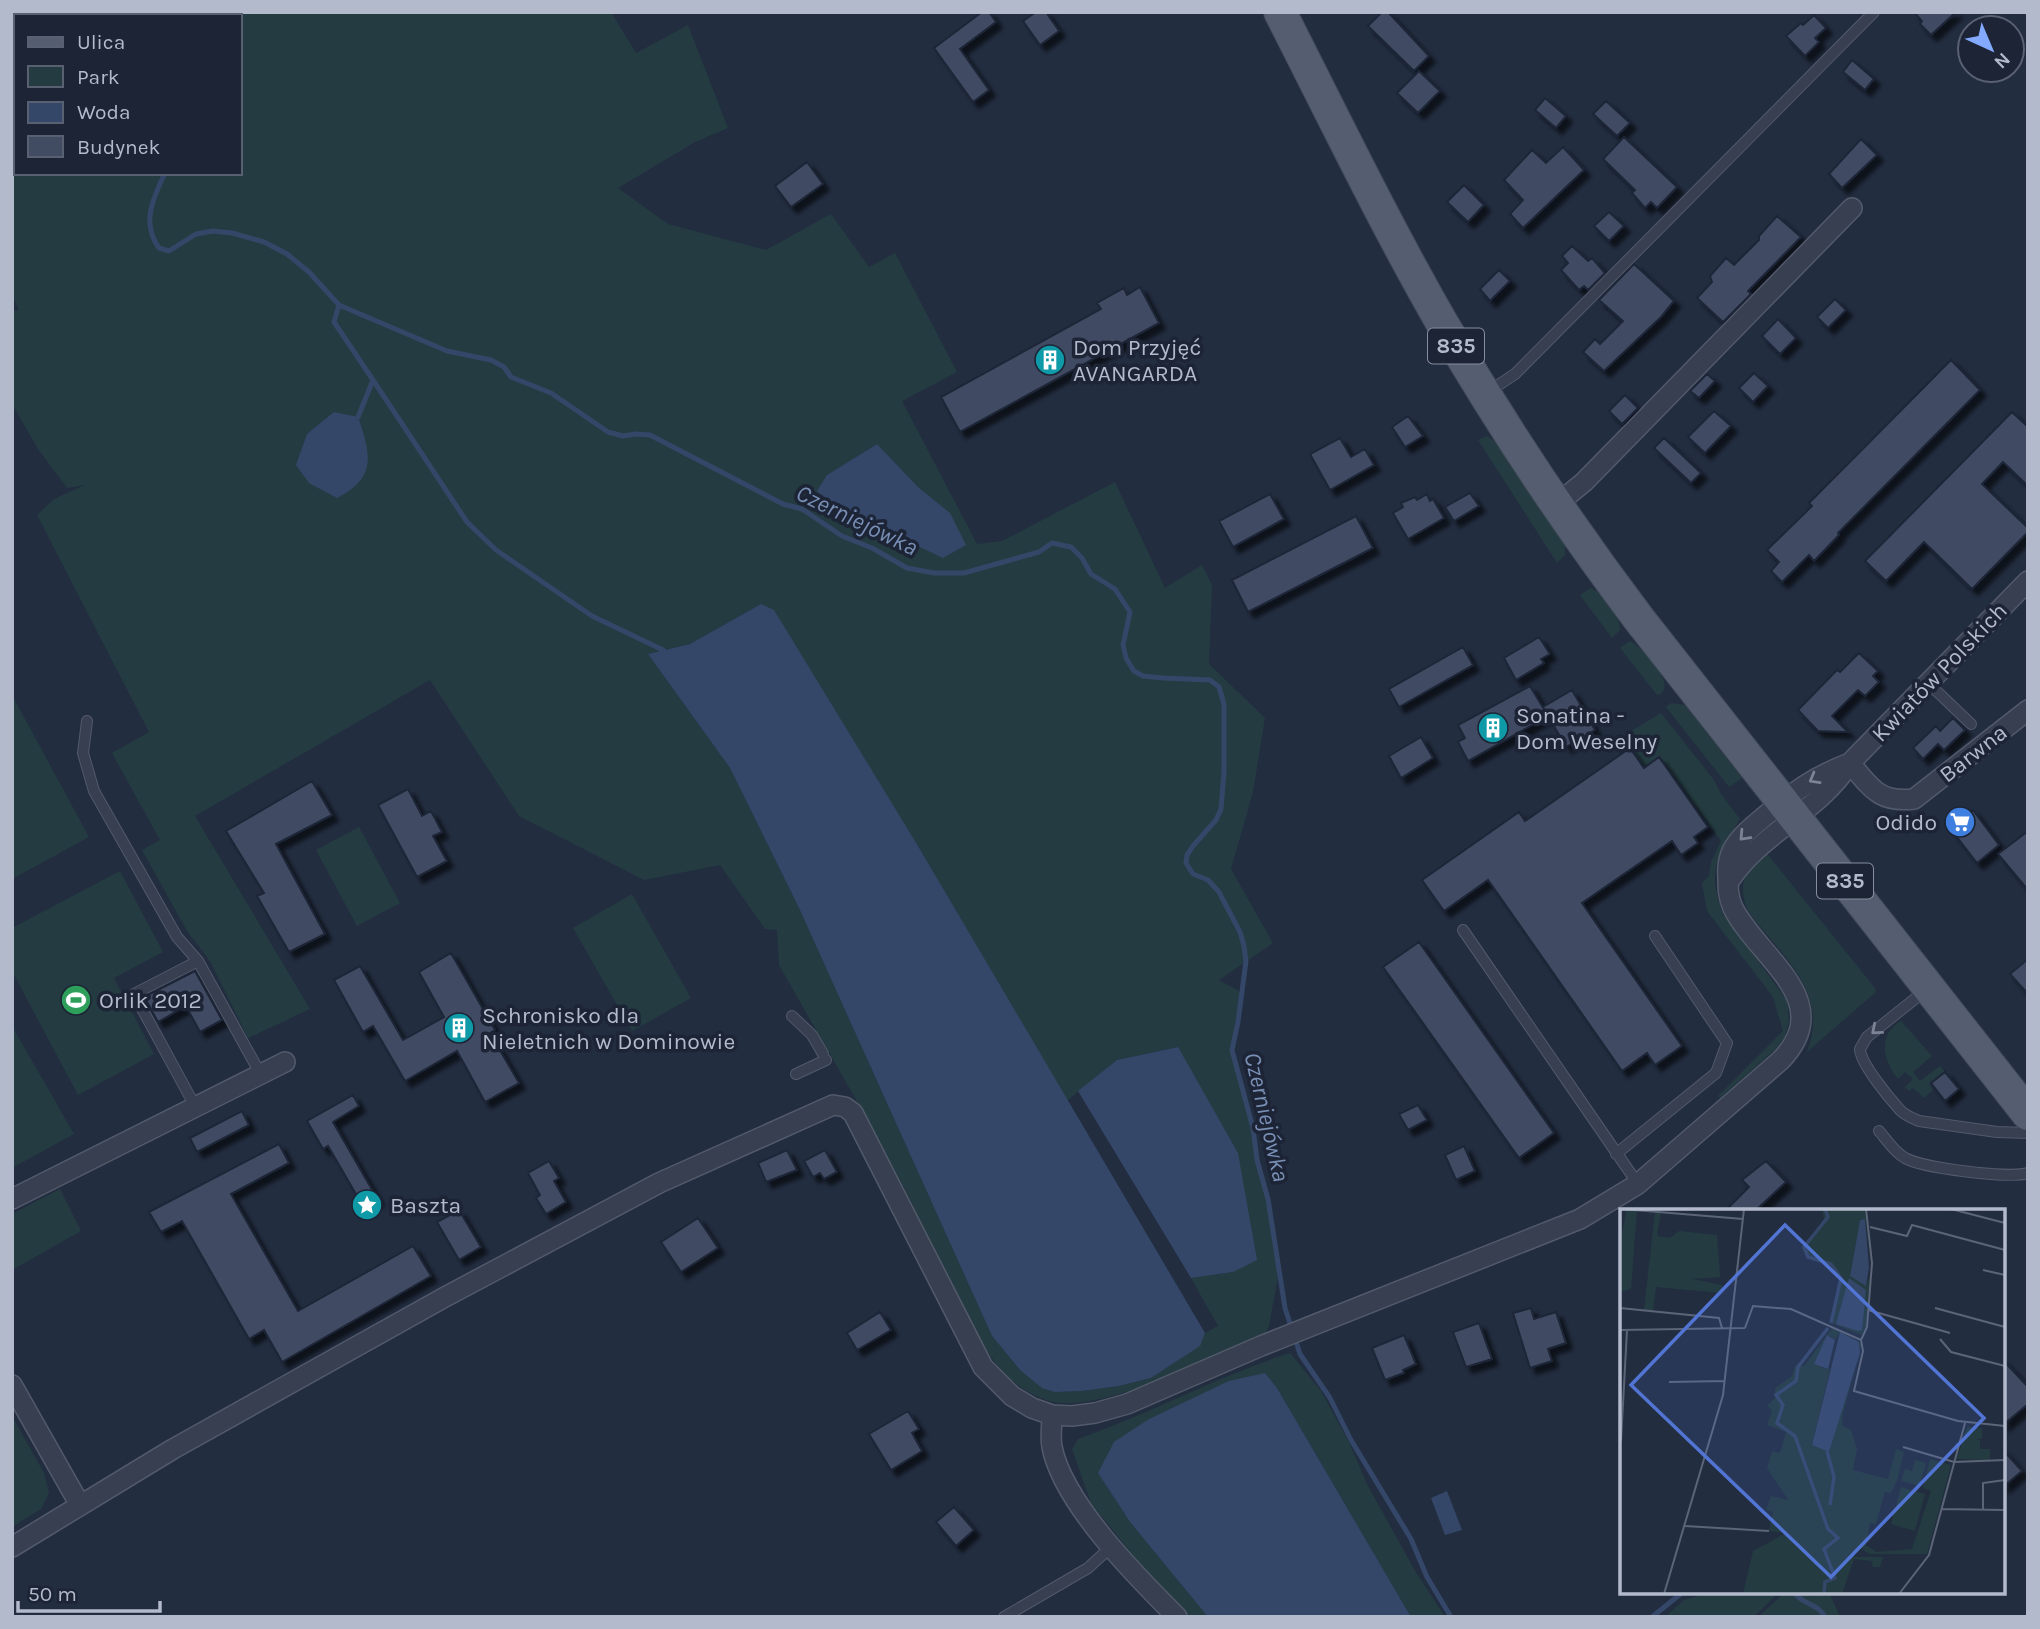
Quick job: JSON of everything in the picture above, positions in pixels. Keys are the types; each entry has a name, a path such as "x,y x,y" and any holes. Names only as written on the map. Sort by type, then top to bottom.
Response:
{"main road":[{"name":"835","path":"1280,12 1378,206 1441,321 1484,394 1557,504 1618,592 2028,1114"}],"street":[{"path":"1557,504 1584,482 1852,208"},
{"name":"Kwiatów Polskich","path":"1638,1184 1780,1061 1792,1048 1800,1031 1798,997 1738,917 1729,898 1728,883 1745,859 1789,810 1830,789 1850,763 1927,682 2028,581"},
{"name":"Barwna","path":"1850,763 1871,788 1880,794 1896,802 1914,799 2028,710"},
{"path":"12,1199 285,1062"},
{"path":"12,1547 367,1338 630,1198 833,1105 845,1107 853,1113 983,1367 1012,1396 1032,1408 1052,1415 1082,1415 1111,1409 1580,1219 1638,1184"},
{"path":"12,1385 80,1505"},
{"path":"1052,1415 1051,1444 1064,1480 1082,1510 1167,1614"}],"lane":[{"path":"1484,394 1515,373 1874,12"},
{"path":"1927,682 1971,724"},
{"path":"88,721 83,752 94,791 177,937 198,961 260,1073"},
{"path":"1463,930 1638,1184"},
{"path":"1616,1154 1716,1073 1727,1044 1655,936"},
{"path":"195,1106 134,994 198,961"},
{"path":"1929,988 1867,1037 1860,1049 1864,1061 1900,1110 1909,1117 1919,1121 1997,1132 2028,1133"},
{"path":"792,1016 812,1035 825,1057 796,1074"},
{"path":"1879,1131 1895,1150 1913,1162 2002,1175 2019,1176 2028,1173"},
{"path":"1004,1617 1088,1568 1112,1546"}],"green space":[{"path":"12,12 611,12 636,53 688,25 728,128 695,142 618,188 668,224 766,250 831,214 869,267 895,253 957,372 902,401 977,544 1002,541 1115,482 1165,588 1202,565 1212,585 1209,664 1265,718 1253,792 1231,869 1273,943 1219,980 1241,992 1232,1051 1253,1128 1257,1160 1268,1199 1280,1266 1265,1335 1158,1381 1098,1400 1071,1403 1049,1401 1017,1384 991,1357 965,1315 899,1178 779,965 777,930 765,929 720,865 644,880 519,816 430,680 195,816 310,1009 248,1038 210,961 187,931 142,850 160,840 112,753 149,732 37,515 54,499 85,485 67,488 38,449 12,404 12,311 19,310 12,295 12,143 14,175 242,175 242,14 14,14 14,76","holes":["877,444 919,488 827,475","761,604 918,846 1067,1101 1117,1060 1177,1047 1238,1153 1233,1272 1191,1278 1218,1326 1205,1333 1199,1346 1151,1378 1119,1386 1055,1392 1020,1370 992,1336 799,908 730,768 648,654 690,644"]},
{"path":"1487,436 1497,443 1565,546 1565,555 1557,563 1478,440"},
{"path":"1591,588 1606,600 1617,618 1620,630 1612,638 1580,595"},
{"path":"1630,641 1660,672 1664,684 1661,694 1657,695 1620,648"},
{"path":"12,695 89,837 12,879"},
{"path":"1671,703 1685,705 1742,778 1729,787 1666,707"},
{"path":"1661,713 1714,780 1740,819 1735,827 1739,831 1718,859 1715,879 1719,902 1723,914 1787,1000 1789,1021 1785,1037 1776,1049 1720,1098 1718,1096 1783,1031 1773,997 1707,911 1702,883 1709,876 1711,862 1721,841 1660,756 1644,766 1623,736"},
{"path":"359,827 400,903 357,926 316,850"},
{"path":"1765,851 1876,992 1807,1052 1812,1031 1812,1012 1807,994 1788,960 1749,913 1743,894 1748,872"},
{"name":"Orlik 2012","path":"120,871 163,952 114,978 154,1054 78,1095 12,971 12,928"},
{"path":"632,894 691,998 632,1031 573,928"},
{"path":"1901,1021 1932,1056 1913,1072 1920,1081 1940,1066 1945,1072 1929,1084 1933,1090 1924,1098 1913,1088 1909,1091 1905,1087 1913,1079 1905,1072 1898,1079 1886,1056 1888,1033"},
{"path":"12,1026 74,1134 12,1168"},
{"path":"60,1189 81,1231 12,1270 12,1214"},
{"path":"1290,1353 1321,1391 1349,1442 1367,1484 1414,1569 1445,1617 1411,1617 1277,1388 1265,1373 1098,1473 1130,1522 1208,1617 1191,1617 1143,1568 1091,1503 1072,1449 1078,1439"},
{"path":"12,1416 44,1473 49,1493 41,1509 12,1527"},
{"path":"1704,1594 1777,1594 1754,1617 1665,1617 1684,1600"},
{"path":"1783,1594 1830,1594 1840,1617 1758,1617"}],"water":[{"path":"334,412 358,417 368,454 365,473 359,482 337,498 309,483 296,465 307,434"},
{"path":"877,444 919,488 950,513 966,545 943,558 831,505 817,491 827,475"},
{"path":"761,604 774,610 918,846 1205,1333 1200,1346 1151,1378 1119,1386 1055,1392 1042,1388 1020,1370 992,1336 799,908 730,768 648,654 690,644"},
{"path":"1178,1047 1238,1153 1257,1260 1233,1272 1191,1278 1078,1091 1117,1060"},
{"path":"1265,1373 1277,1388 1411,1617 1208,1617 1130,1522 1098,1473 1114,1442 1149,1419 1229,1381"},
{"path":"1447,1491 1462,1530 1445,1535 1431,1498"}],"building":[{"path":"982,12 989,12 996,22 960,49 989,90 973,102 934,48"},
{"path":"1036,12 1046,12 1059,31 1040,45 1023,21"},
{"path":"1382,12 1388,12 1429,56 1414,71 1368,26"},
{"path":"1914,12 1956,12 1931,35 1920,24 1922,21"},
{"path":"1814,15 1826,28 1815,38 1819,42 1805,56 1786,36"},
{"path":"1852,60 1874,79 1865,90 1843,72"},
{"path":"1419,71 1440,91 1418,113 1397,93"},
{"path":"1545,98 1566,116 1556,128 1535,110"},
{"path":"1606,101 1630,123 1617,136 1593,114"},
{"path":"1624,137 1677,187 1657,208 1651,202 1645,208 1632,193 1635,190 1603,159"},
{"path":"1861,139 1877,155 1842,188 1829,174"},
{"path":"1563,147 1584,170 1523,228 1510,214 1523,200 1504,180 1532,150 1546,163"},
{"path":"807,162 823,184 791,207 775,186"},
{"path":"1464,185 1484,205 1468,222 1447,202"},
{"path":"1609,212 1624,226 1609,241 1594,226"},
{"path":"1777,216 1801,237 1748,291 1751,294 1723,322 1697,298 1712,282 1710,276 1726,258 1734,265 1759,240 1759,236"},
{"path":"1572,246 1588,261 1592,258 1605,273 1588,290 1584,286 1579,290 1561,270 1568,263 1562,256"},
{"path":"1634,264 1674,301 1661,317 1604,371 1583,352 1595,339 1600,344 1623,321 1599,300"},
{"path":"1499,270 1510,281 1490,301 1480,289"},
{"name":"Dom Przyjęć AVANGARDA","path":"1140,287 1159,323 960,432 941,397 1101,309 1097,303 1124,288 1127,295"},
{"path":"1835,299 1846,310 1828,328 1817,317"},
{"path":"1778,319 1796,338 1780,354 1762,336"},
{"path":"1951,360 1980,390 1838,533 1814,561 1809,555 1782,582 1771,571 1779,562 1767,550 1812,506 1809,503"},
{"path":"1754,373 1768,386 1753,402 1739,388"},
{"path":"1707,374 1715,381 1699,398 1690,391"},
{"path":"1625,395 1638,408 1622,424 1609,411"},
{"path":"1714,411 1731,426 1705,453 1688,437"},
{"path":"2012,412 2028,427 2028,486 2003,462 1982,484 2028,528 2028,532 1972,589 1924,542 1886,581 1865,561"},
{"path":"1408,416 1423,436 1405,447 1392,427"},
{"path":"1340,438 1351,457 1365,449 1374,465 1330,490 1310,454"},
{"path":"1664,438 1701,473 1691,483 1654,448"},
{"path":"1470,493 1479,506 1454,521 1445,507"},
{"path":"1270,494 1284,519 1233,547 1219,521"},
{"path":"1427,494 1444,518 1408,539 1393,513 1403,507 1401,503 1415,497 1417,500"},
{"path":"1356,516 1373,548 1248,612 1232,580"},
{"path":"1539,637 1550,654 1541,659 1544,663 1516,680 1504,658"},
{"path":"1463,647 1473,665 1399,707 1389,689"},
{"path":"1859,653 1878,671 1873,676 1879,682 1865,696 1858,690 1832,716 1848,732 1818,731 1798,710 1837,670 1840,672"},
{"name":"Sonatina - Dom Weselny","path":"1530,686 1548,716 1468,761 1458,742 1465,738 1458,725"},
{"path":"1572,690 1595,730 1566,747 1543,707"},
{"path":"1953,718 1965,730 1944,750 1938,744 1923,759 1913,748 1936,726 1940,731"},
{"path":"1421,737 1433,758 1401,778 1389,756"},
{"path":"1630,748 1644,768 1659,757 1708,827 1694,837 1698,843 1681,855 1672,841 1582,903 1682,1046 1655,1065 1647,1053 1622,1071 1488,880 1444,911 1422,880 1519,812 1525,821"},
{"path":"312,781 332,815 276,844 325,934 289,952 257,896 264,893 226,831"},
{"path":"408,789 422,816 431,811 442,832 433,836 447,861 417,877 378,805"},
{"path":"1973,810 1999,845 1977,863 1950,828"},
{"path":"2028,831 2028,890 1998,854"},
{"path":"1419,942 1554,1133 1519,1158 1383,967"},
{"name":"Schronisko dla Nieletnich w Dominowie","path":"451,953 495,1030 490,1033 519,1083 485,1102 457,1051 405,1081 373,1026 363,1032 334,980 360,966 403,1040 444,1017 419,972"},
{"path":"2028,959 2028,994 2010,974"},
{"path":"195,971 222,1020 200,1032 186,1006 158,1022 144,997"},
{"path":"1945,1072 1959,1089 1945,1101 1931,1083"},
{"path":"353,1095 359,1106 333,1122 378,1200 364,1208 328,1146 323,1149 307,1121"},
{"path":"1418,1105 1427,1120 1408,1130 1399,1114"},
{"path":"242,1111 249,1125 197,1152 190,1138"},
{"path":"279,1144 289,1163 231,1194 298,1311 413,1246 431,1276 282,1362 264,1330 249,1339 182,1221 161,1232 149,1212"},
{"path":"1464,1146 1475,1171 1456,1180 1445,1155"},
{"path":"787,1150 797,1170 766,1182 758,1163"},
{"path":"825,1150 837,1172 824,1179 820,1173 813,1177 804,1161"},
{"path":"549,1161 559,1178 554,1181 566,1202 546,1214 536,1198 540,1195 528,1173"},
{"path":"1766,1161 1786,1182 1757,1209 1727,1209 1749,1187 1742,1180"},
{"path":"459,1210 481,1247 459,1260 437,1222"},
{"path":"698,1218 718,1248 681,1272 661,1242"},
{"path":"1531,1308 1534,1319 1556,1312 1566,1343 1548,1349 1552,1361 1530,1368 1513,1313"},
{"path":"880,1312 891,1330 857,1350 847,1333"},
{"path":"1479,1323 1492,1359 1466,1367 1453,1332"},
{"path":"1404,1335 1416,1364 1403,1370 1404,1373 1385,1380 1372,1348"},
{"path":"2005,1362 2028,1387 2028,1404 2005,1423"},
{"path":"908,1411 919,1429 912,1433 922,1451 891,1470 869,1434"},
{"path":"2005,1452 2022,1471 2005,1485"},
{"path":"954,1507 974,1530 956,1546 936,1522"}],"waterway":[{"name":"Czerniejówka","path":"164,175 153,201 150,220 159,248 169,251 196,234 213,231 264,242 287,254 309,272 339,305 447,351 491,360 504,367 511,377 551,393 608,432 623,436 650,435 783,504 802,509 842,536 872,548 907,568 934,573 964,573 1039,552 1052,543 1071,547 1082,558 1091,574 1115,589 1130,612 1123,645 1126,658 1134,671 1143,676 1210,680 1219,687 1224,704 1221,809 1216,820 1187,855 1186,863 1193,874 1208,880 1219,892 1240,932 1244,946 1246,961 1232,1050 1268,1199 1285,1308 1300,1354 1330,1398 1351,1440 1411,1539 1427,1577 1451,1617"},
{"path":"339,305 334,322 373,380 358,417"},
{"path":"373,380 467,522 496,550 592,616 663,650"},
{"name":"Czerniejówka","path":"1652,1617 1681,1594"},
{"name":"Czerniejówka","path":"1796,1594 1825,1617"}],"place":[{"name":"Dom Przyjęć AVANGARDA","path":"1050,360"},
{"name":"Sonatina - Dom Weselny","path":"1493,728"},
{"name":"Odido","path":"1960,822"},
{"name":"Orlik 2012","path":"76,1000"},
{"name":"Schronisko dla Nieletnich w Dominowie","path":"459,1028"},
{"name":"Baszta","path":"367,1205"}]}
